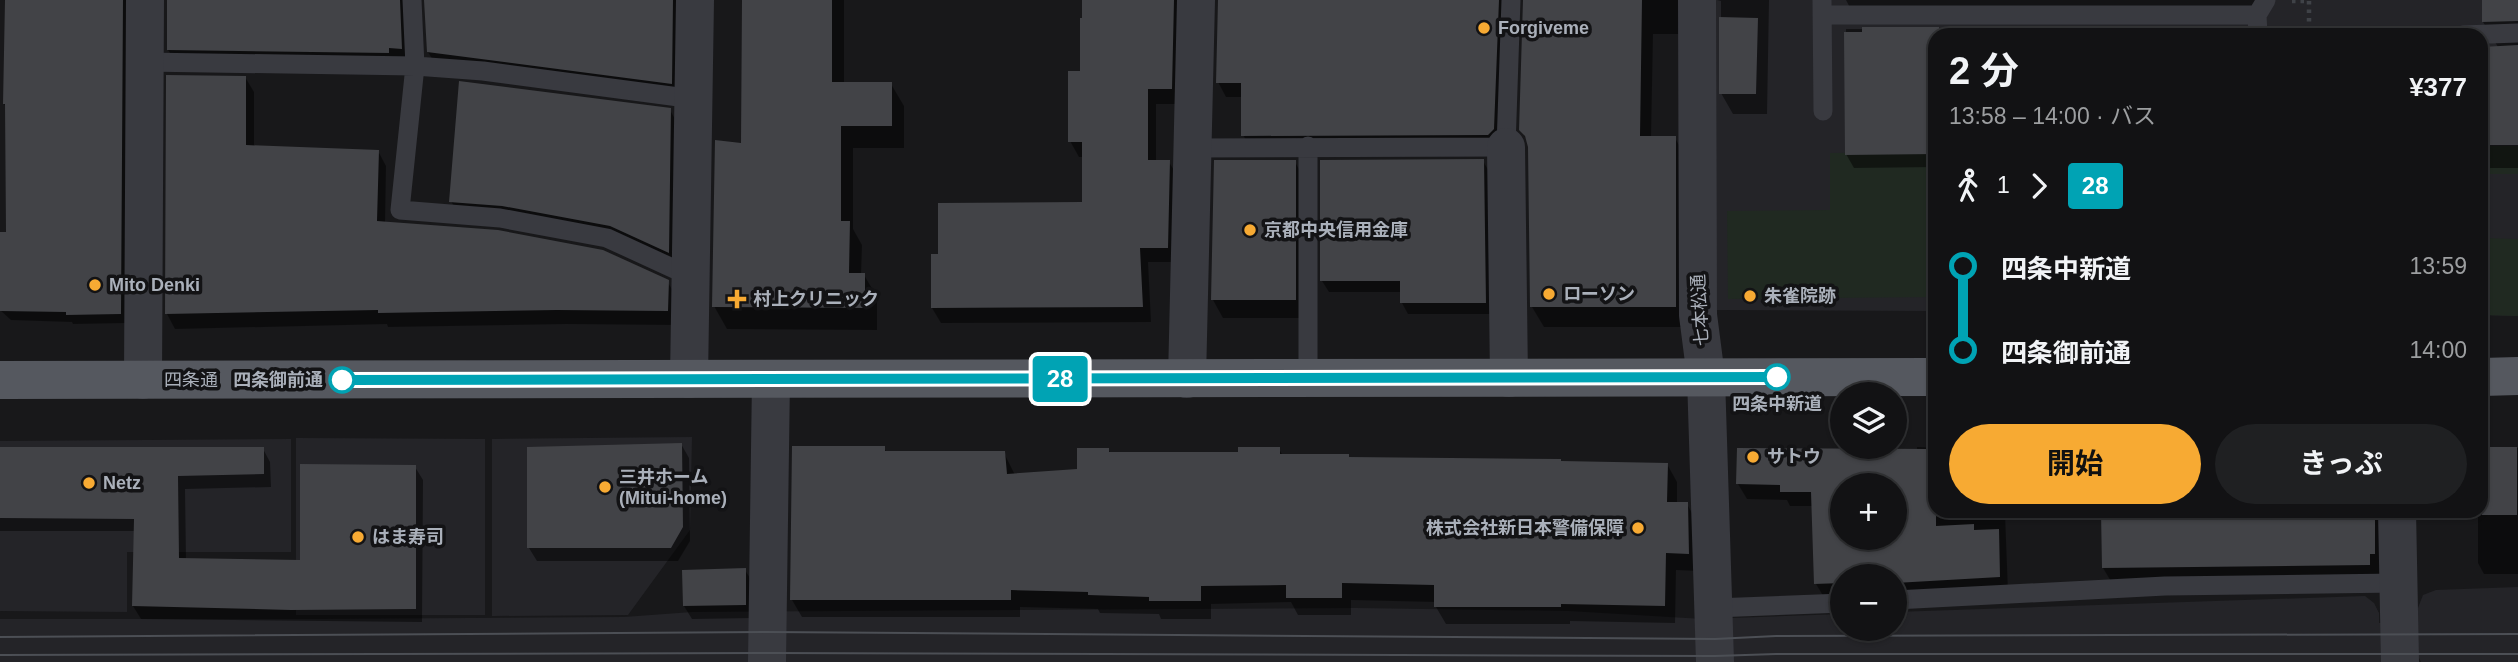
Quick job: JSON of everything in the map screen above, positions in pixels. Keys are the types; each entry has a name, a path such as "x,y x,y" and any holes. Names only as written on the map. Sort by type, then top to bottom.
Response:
{"main road":[{"path":"2488,376 2518,376"},
{"name":"四条通","path":"0,380 1928,377"}],"street":[{"path":"143,380 145,0"},
{"path":"689,379 695,0"},
{"path":"1187,379 1196,0"},
{"name":"七本松通","path":"1697,0 1698,316 1706,377 1715,662"},
{"path":"1506,147 1509,378"},
{"path":"767,662 771,379"},
{"path":"2397,518 2399,662"}],"lane":[{"path":"412,0 415,66 400,210 500,218 607,238 692,277"},
{"path":"1193,148 1506,147 1511,0"},
{"path":"1823,111 1822,8 2262,7 2259,28"},
{"path":"2488,34 2518,33"},
{"path":"144,62 415,66 483,71 694,99"},
{"path":"1307,146 1308,378"},
{"path":"1907,599 2165,586 2398,583"},
{"path":"1714,608 1830,604"}],"shaded area":[{"path":"1709,0 2518,0 2518,316 2488,315 2488,28 1928,28 1928,311 1717,310"},
{"path":"2488,146 2518,146 2518,174 2488,174"},
{"path":"1928,152 1928,297 1728,299 1727,211 1830,210 1830,153"},
{"path":"2488,238 2518,239 2518,316 2488,315"},
{"path":"692,437 690,530 628,615 492,616 492,439"},
{"path":"296,438 485,439 485,615 296,615"},
{"path":"291,439 291,552 127,552 127,612 0,611 0,441"},
{"path":"2518,587 2518,662 2421,662 2417,654 2418,608 2423,595 2436,590"},
{"path":"2365,596 2374,603 2379,613 2379,623 2384,623 2384,662 0,662 0,619 624,617 692,612 1356,608 1569,611 1703,619 1830,614 1830,641 1907,641 1907,612"}],"building":[{"path":"5,0 123,0 121,314 66,315 66,312 0,311 0,232 6,232 3,104"},
{"path":"167,0 400,0 402,49 389,48 389,53 167,50"},
{"path":"424,0 673,0 672,84 427,52"},
{"path":"742,0 832,0 832,82 892,82 892,126 841,126 841,221 850,221 849,273 865,273 865,308 712,307 715,140 741,143"},
{"path":"1082,0 1174,0 1172,89 1148,89 1148,160 1170,160 1168,248 1140,248 1143,307 931,308 931,254 938,254 938,203 1082,202 1082,142 1068,142 1068,71 1080,71"},
{"path":"1218,0 1499,0 1494,129 1488,135 1241,136 1241,83 1216,83"},
{"path":"1523,0 1642,0 1640,136 1676,136 1676,307 1530,307 1528,147 1525,136 1519,130"},
{"path":"2482,0 2518,0 2518,21 2482,22"},
{"path":"1719,17 1758,18 1756,94 1719,94"},
{"path":"1862,27 1939,27 1928,28 1928,154 1845,155 1844,32 1862,32"},
{"path":"2518,45 2518,145 2488,145 2488,47"},
{"path":"166,75 246,76 246,145 379,150 377,221 498,230 603,250 669,280 668,311 378,313 378,310 165,314"},
{"path":"459,81 671,108 669,253 610,226 502,206 449,202"},
{"path":"1484,159 1486,303 1400,303 1400,281 1320,281 1320,160"},
{"name":"京都中央信用金庫","path":"1214,160 1296,160 1296,300 1211,300"},
{"name":"三井ホーム (Mitui-home)","path":"682,443 683,527 671,548 527,548 527,447"},
{"path":"792,446 885,446 885,451 1005,451 1007,474 1077,469 1077,448 1109,448 1109,452 1238,452 1238,447 1280,447 1280,454 1349,454 1349,457 1668,463 1667,502 1688,502 1689,554 1666,553 1665,606 1561,604 1561,607 1434,607 1434,585 1342,583 1342,598 1286,598 1286,585 1201,586 1201,601 1149,601 1149,597 1088,595 1088,592 1011,590 1011,600 790,600"},
{"path":"0,447 264,447 264,474 178,476 179,558 300,560 300,464 416,465 416,609 291,610 132,606 134,519 0,518"},
{"path":"2488,447 2517,447 2517,515 2488,515"},
{"path":"1737,448 1830,448 1830,459 1907,459 1907,449 1928,449 1928,518 1936,518 1936,526 1974,524 1974,530 1999,529 2000,577 1907,582 1907,564 1830,564 1830,583 1814,584 1811,492 1780,492 1780,485 1736,484"},
{"path":"2101,518 2375,518 2375,554 2370,554 2370,565 2102,568"},
{"path":"746,568 746,605 683,606 682,570"}],"tram line":[{"path":"0,637 768,632 1715,639 1776,636 2518,634"},
{"path":"0,655 2518,654"}],"bus line":[{"name":"28","path":"342,380 1777,377"}],"place":[{"name":"Forgiveme","path":"1484,28"},
{"name":"京都中央信用金庫","path":"1250,230"},
{"name":"Mito Denki","path":"95,285"},
{"name":"ローソン","path":"1549,294"},
{"name":"朱雀院跡","path":"1750,296"},
{"name":"村上クリニック","path":"737,299"},
{"name":"四条中新道","path":"1777,377"},
{"name":"四条御前通","path":"342,380"},
{"name":"サトウ","path":"1753,457"},
{"name":"Netz","path":"89,483"},
{"name":"三井ホーム (Mitui-home)","path":"605,487"},
{"name":"株式会社新日本警備保障","path":"1638,528"},
{"name":"はま寿司","path":"358,537"}]}
